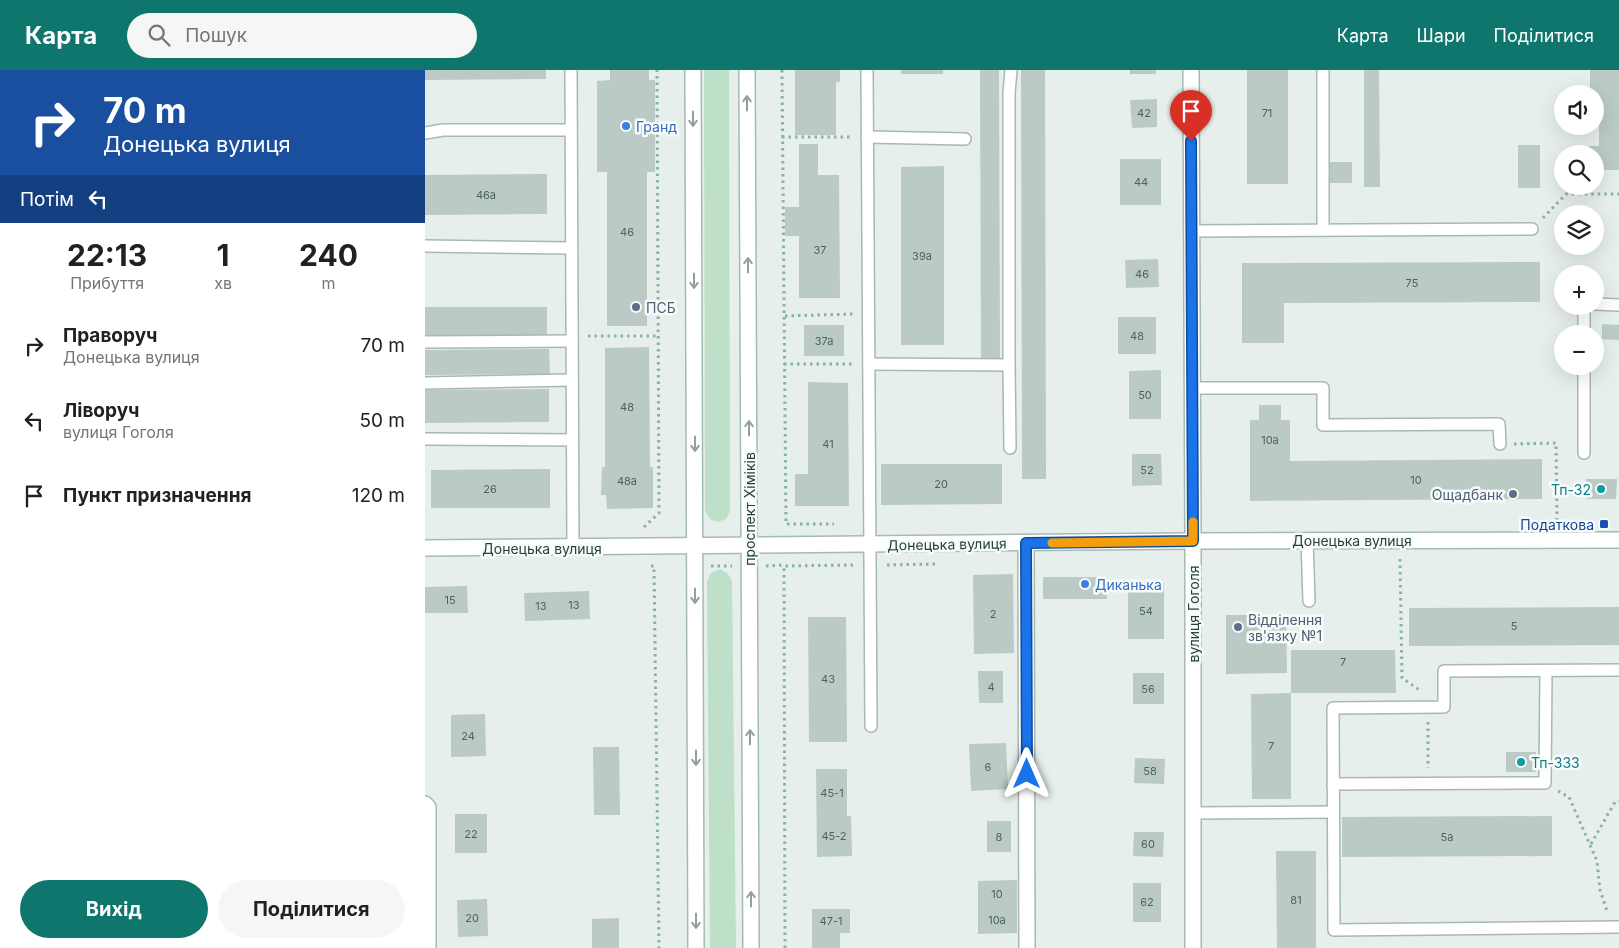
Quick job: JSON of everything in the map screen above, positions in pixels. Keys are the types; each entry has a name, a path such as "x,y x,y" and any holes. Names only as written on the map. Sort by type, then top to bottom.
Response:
{"street":[{"path":"693,70 696,948"},
{"name":"проспект Хіміків","path":"747,70 751,948"},
{"name":"вулиця Гоголя","path":"1191,70 1193,948"},
{"name":"Донецька вулиця","path":"425,548 1307,540 1619,540"},
{"path":"1026,543 1027,948"},
{"path":"425,804 428,807 428,948"}],"lane":[{"path":"571,70 573,548"},
{"path":"867,70 871,726"},
{"path":"1010,448 1009,93 1011,70"},
{"path":"1323,70 1323,230"},
{"path":"425,133 443,130 571,130"},
{"path":"867,137 965,139"},
{"path":"1191,230 1532,229"},
{"path":"425,246 571,248"},
{"path":"1604,304 1619,305"},
{"path":"425,342 572,338"},
{"path":"869,364 1009,365"},
{"path":"1584,375 1585,452"},
{"path":"425,383 572,380"},
{"path":"1192,388 1323,388 1323,424 1499,424 1500,444"},
{"path":"425,439 572,440"},
{"path":"1307,540 1309,601"},
{"path":"1333,784 1545,783 1546,670"},
{"path":"1616,927 1334,930 1333,708 1444,707 1443,671 1619,670"},
{"path":"1193,813 1333,812"}],"path":[{"path":"657,70 659,513"},
{"path":"782,70 786,524 869,524"},
{"path":"782,137 867,137"},
{"path":"1532,229 1566,194 1619,194"},
{"path":"785,316 868,314"},
{"path":"572,338 658,336"},
{"path":"784,364 869,364"},
{"path":"1500,444 1556,444 1557,522"},
{"path":"1400,559 1402,678 1444,707"},
{"path":"785,948 784,566 939,564"},
{"path":"644,566 654,566 659,948"},
{"path":"1428,707 1429,784"},
{"path":"1545,783 1569,797 1597,861 1600,890 1616,927"},
{"path":"1590,845 1615,802 1619,801"}],"green space":[{"path":"704,70 729,70 730,511 726,519 718,522 710,519 705,511"},
{"path":"720,569 728,574 732,581 736,948 710,948 707,581 711,573"}],"building":[{"path":"425,70 546,70 546,79 425,80"},
{"path":"610,70 649,70 649,80 655,80 655,172 647,172 647,326 607,326 607,172 597,172 597,81 610,80"},
{"path":"795,70 840,70 840,82 836,82 836,135 795,135"},
{"path":"901,70 943,70 943,74 901,74"},
{"path":"980,70 999,70 1000,358 981,358"},
{"path":"1021,70 1045,70 1046,479 1022,479"},
{"path":"1130,70 1156,70 1156,74 1130,74"},
{"path":"1247,70 1288,70 1288,184 1247,184"},
{"path":"1364,70 1379,70 1380,187 1364,187"},
{"path":"1590,70 1619,70 1619,170 1604,170 1604,145 1599,145 1599,135 1604,135 1604,85 1590,85"},
{"path":"1157,99 1157,127 1132,128 1130,100"},
{"path":"799,144 818,144 818,175 839,175 840,298 799,298 799,236 785,236 785,207 799,207"},
{"path":"1518,145 1540,145 1540,188 1518,188"},
{"path":"1120,159 1161,159 1161,205 1120,205"},
{"path":"1329,162 1352,162 1352,183 1329,183"},
{"path":"944,166 944,345 901,345 901,167"},
{"path":"547,174 547,214 425,215 425,175"},
{"path":"1158,259 1159,287 1126,288 1125,260"},
{"path":"1540,262 1540,302 1284,303 1284,343 1242,343 1242,263"},
{"path":"425,307 547,307 547,336 425,336"},
{"path":"1118,317 1156,317 1156,354 1118,354"},
{"path":"1602,324 1619,325 1619,340 1604,339 1604,325"},
{"path":"804,325 844,325 844,356 804,356"},
{"path":"649,347 650,467 653,467 653,508 607,509 606,495 601,495 602,467 605,467 605,348"},
{"path":"549,349 550,374 425,375 425,350"},
{"path":"1161,370 1161,419 1129,419 1129,371"},
{"path":"808,382 848,383 849,506 795,506 795,474 808,474"},
{"path":"549,389 549,422 425,423 425,390"},
{"path":"1259,405 1281,405 1281,420 1290,420 1290,461 1542,459 1542,499 1250,501 1250,420 1259,420"},
{"path":"1132,454 1161,454 1162,485 1132,486"},
{"path":"881,464 1002,464 1002,504 881,505"},
{"path":"550,469 550,508 431,508 431,470"},
{"name":"Тп-32","path":"1586,479 1617,479 1616,499 1587,499"},
{"path":"1013,574 1014,653 974,654 973,575"},
{"path":"1043,577 1107,577 1107,599 1043,599"},
{"path":"1128,583 1164,583 1164,639 1128,639"},
{"path":"467,586 468,613 425,613 425,587"},
{"path":"589,591 590,619 525,621 524,593"},
{"path":"1619,607 1619,645 1409,646 1409,608"},
{"path":"1226,615 1286,615 1287,673 1226,674"},
{"path":"808,617 846,617 847,742 809,742"},
{"path":"1291,650 1395,650 1396,693 1291,693"},
{"path":"978,671 1003,671 1003,703 979,703"},
{"path":"1133,673 1164,673 1164,704 1133,704"},
{"path":"1291,693 1291,799 1252,799 1251,694"},
{"path":"485,714 486,756 451,757 451,715"},
{"path":"1006,743 1008,789 971,791 969,744"},
{"path":"593,747 619,747 620,815 594,815"},
{"name":"Тп-333","path":"1506,752 1536,752 1536,772 1506,772"},
{"path":"1135,758 1165,759 1164,784 1134,783"},
{"path":"816,769 847,769 847,816 851,816 852,856 817,857"},
{"path":"455,814 487,814 487,853 455,853"},
{"path":"1552,816 1552,856 1342,857 1342,817"},
{"path":"987,821 1011,821 1011,852 987,852"},
{"path":"1134,832 1164,832 1163,857 1133,856"},
{"path":"1276,851 1316,851 1316,948 1277,948"},
{"path":"1017,880 1017,933 978,934 978,881"},
{"path":"1133,883 1161,883 1161,922 1133,922"},
{"path":"487,899 488,936 458,937 457,900"},
{"path":"812,909 850,909 850,933 840,933 840,948 812,948"},
{"path":"619,918 619,948 592,948 592,919"}],"slow traffic":[{"path":"1052,543 1193,541 1193,522"}],"place":[{"name":"Гранд","path":"626,126"},
{"name":"ПСБ","path":"636,307"},
{"name":"Тп-32","path":"1601,489"},
{"name":"Ощадбанк","path":"1513,494"},
{"name":"Податкова","path":"1604,524"},
{"name":"Диканька","path":"1085,584"},
{"name":"Відділення зв'язку №1","path":"1238,627"},
{"name":"Тп-333","path":"1521,762"}],"route":[{"path":"1027,774 1026,543 1193,541 1191,141"}]}
